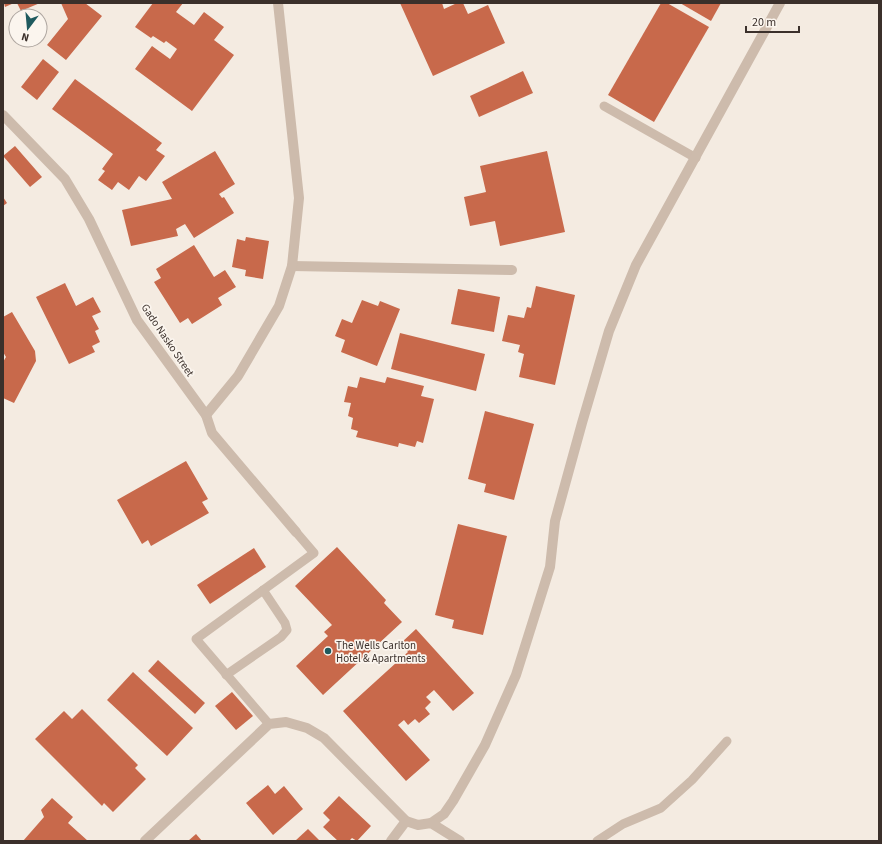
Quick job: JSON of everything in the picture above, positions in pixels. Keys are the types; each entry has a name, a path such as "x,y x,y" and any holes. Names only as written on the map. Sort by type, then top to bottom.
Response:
{"street":[{"path":"206,415 238,376 275,313 292,266 299,198 278,3"},
{"path":"145,841 269,724 286,722 307,728 324,738 406,821 418,825 431,823 444,814 454,801 485,745 516,675 550,567 555,522 610,331 636,265 780,3"},
{"name":"Gado Nasko Street","path":"3,115 65,179 89,219 137,320 206,415 212,433 296,532"},
{"path":"292,266 512,270"},
{"path":"391,841 406,821"},
{"path":"431,823 460,841"}],"lane":[{"path":"604,106 696,158"},
{"path":"269,724 196,639 314,553 296,532"},
{"path":"226,675 281,637 287,630 285,623 263,590"},
{"path":"597,841 623,824 660,808 692,780 727,741"}],"building":[{"path":"4,3 14,3 5,7"},
{"path":"17,3 40,3 28,8 20,8"},
{"path":"61,3 85,3 102,16 66,60 48,46 48,44 68,19"},
{"path":"153,3 183,3 176,12 194,25 204,12 224,27 214,40 234,55 192,111 135,69 152,46 170,59 177,49 166,41 164,43 153,36 151,38 135,27"},
{"path":"400,3 442,3 444,9 457,3 463,3 468,14 488,5 505,43 433,76"},
{"path":"661,3 667,3 709,27 654,122 608,95"},
{"path":"680,3 721,3 711,21"},
{"path":"43,59 59,72 37,100 21,87"},
{"path":"523,71 533,93 479,117 470,96"},
{"path":"75,79 162,143 156,150 165,156 146,181 139,176 129,190 118,182 112,190 98,180 105,171 102,169 113,154 52,109"},
{"path":"15,146 42,177 30,187 3,156"},
{"path":"215,151 235,184 219,194 222,198 224,197 234,213 194,238 185,224 176,229 178,236 131,246 122,210 172,199 162,182"},
{"path":"547,151 565,232 500,246 495,221 470,226 464,197 486,192 480,166"},
{"path":"3,197 7,203 3,206"},
{"path":"246,237 269,241 263,279 245,276 246,270 232,267 237,239 245,241"},
{"path":"194,245 214,277 225,270 236,287 218,298 222,305 192,324 188,318 180,323 154,282 161,278 156,269"},
{"path":"65,283 76,306 93,297 101,312 92,316 99,329 95,331 100,342 92,346 95,352 69,364 36,297"},
{"path":"536,286 575,295 555,385 519,377 524,354 518,352 520,345 502,341 508,315 524,318 527,307 531,308"},
{"path":"458,289 500,297 494,332 451,324"},
{"path":"362,300 378,306 380,301 400,309 377,366 341,352 345,340 335,336 342,319 352,323"},
{"path":"12,312 35,351 36,361 14,403 3,398 3,362 6,357 3,352 3,317"},
{"path":"400,333 485,354 476,391 391,369"},
{"path":"360,377 385,383 387,377 424,386 421,396 434,399 423,443 417,441 415,447 399,443 398,447 356,437 358,431 351,429 353,418 348,416 351,403 344,402 348,386 357,388"},
{"path":"485,411 534,424 514,500 484,492 486,484 468,479"},
{"path":"186,461 208,499 202,502 209,513 151,546 148,540 142,544 117,500"},
{"path":"458,524 507,536 483,635 452,628 454,620 435,615"},
{"path":"337,547 386,600 384,603 402,622 323,695 296,666 328,636 324,632 332,625 295,586"},
{"path":"254,548 266,567 210,604 197,585"},
{"path":"416,629 474,693 453,711 434,690 426,697 431,702 425,708 430,714 419,723 415,719 408,725 404,720 398,725 430,760 406,781 343,711 408,652 401,643"},
{"path":"158,660 205,703 195,714 148,671"},
{"path":"133,672 193,728 167,756 107,700"},
{"path":"232,692 253,716 236,730 215,706"},
{"path":"82,709 138,765 135,768 146,779 113,812 104,803 102,806 35,739 64,711 72,719"},
{"path":"268,785 275,794 284,786 303,809 273,835 246,803"},
{"path":"339,796 371,826 357,841 352,838 349,841 338,841 323,827 330,820 323,813"},
{"path":"52,798 73,817 68,823 88,841 23,841 44,817 41,810"},
{"path":"308,829 320,841 295,841"},
{"path":"196,834 202,841 188,841"}],"place":[{"name":"The Wells Carlton Hotel & Apartments","path":"328,651"}]}
